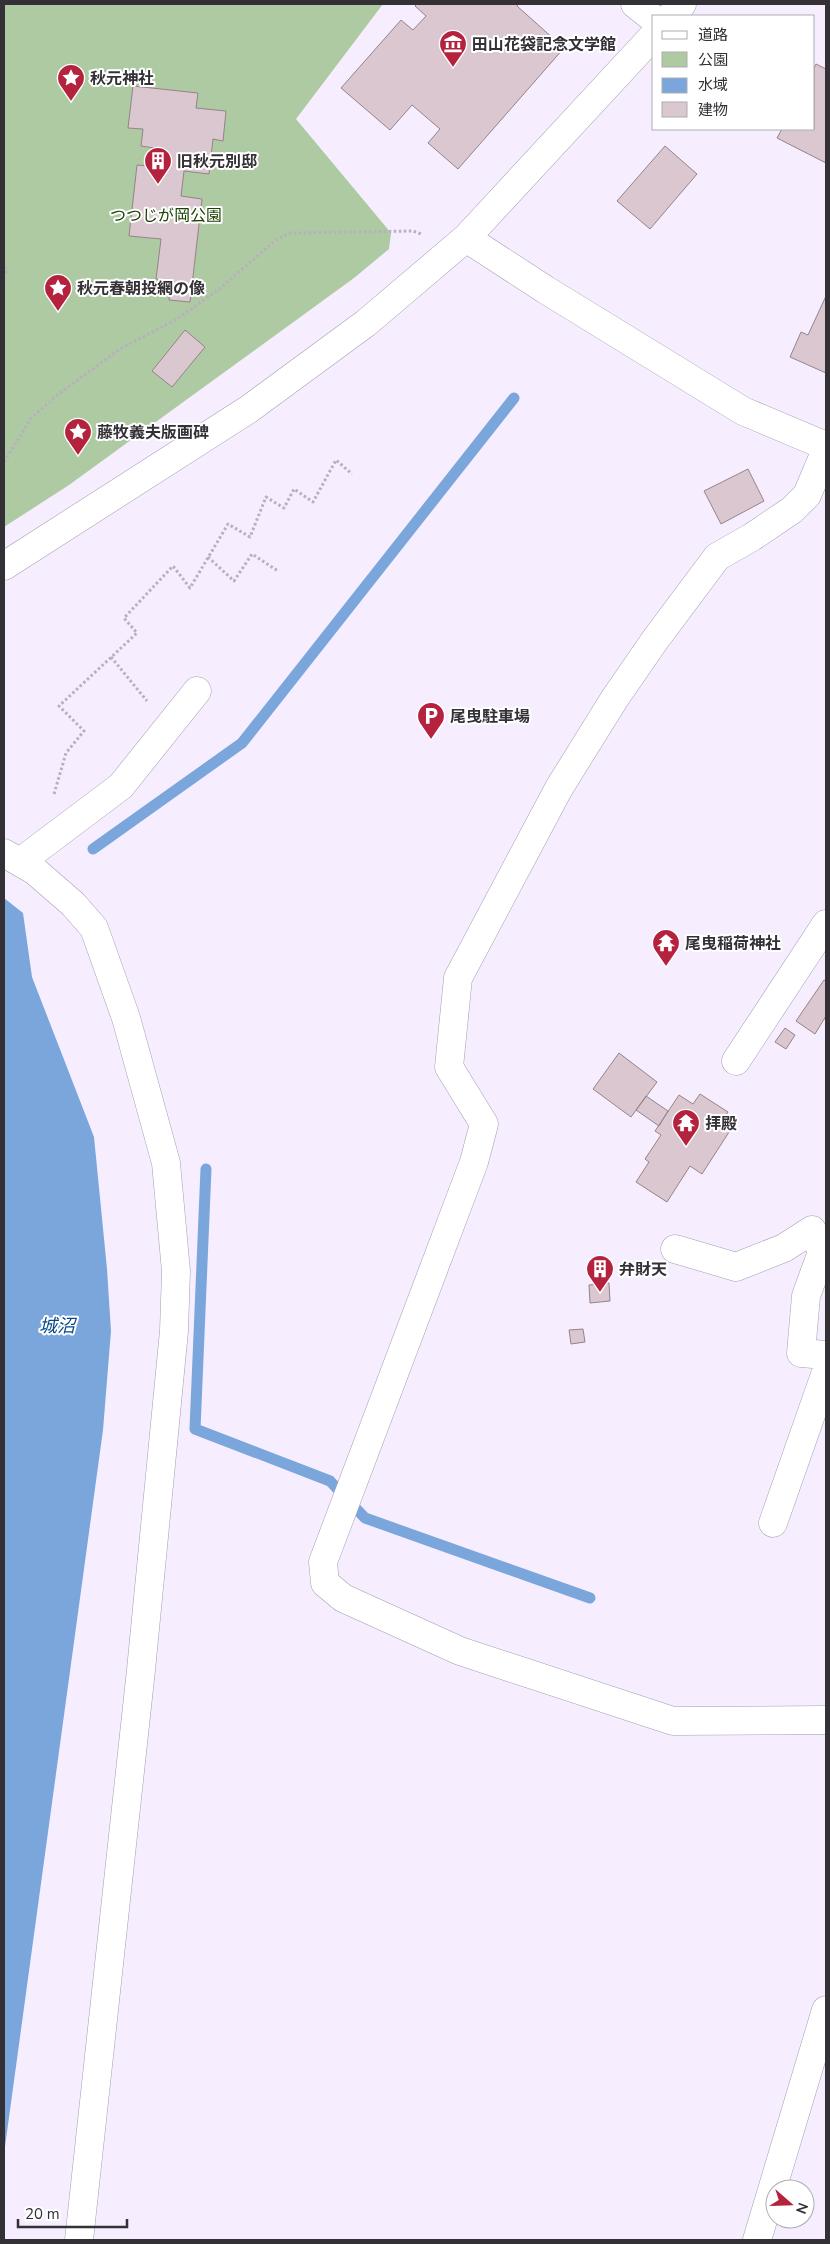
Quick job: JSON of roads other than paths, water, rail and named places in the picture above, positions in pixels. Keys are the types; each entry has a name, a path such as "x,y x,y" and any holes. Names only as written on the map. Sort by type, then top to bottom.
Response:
{"street":[{"path":"635,4 652,17"},
{"path":"672,15 682,4"},
{"path":"4,566 249,408 366,322 460,243 652,37"},
{"path":"460,243 546,290 743,412 826,448 807,495 792,510 752,538 717,557 655,640 615,698 559,788 458,978 449,1067 484,1124 474,1162 323,1562 325,1583 343,1598 460,1651 673,1721 826,1720"},
{"path":"79,2240 142,1660 174,1331 176,1271 166,1163 126,1018 94,928 73,904 35,871 12,858 121,786 197,691"},
{"path":"736,1061 826,924"},
{"path":"675,1249 736,1267 784,1248 812,1230 822,1252 806,1296 813,1354"},
{"path":"773,1522 826,1372"},
{"path":"757,2240 826,2010"}],"water":[{"name":"城沼","path":"4,898 23,913 32,977 94,1137 111,1331 103,1430 4,2154"}],"waterway":[{"path":"93,849 242,743 514,398"},
{"path":"206,1169 195,1429 330,1481 365,1518 590,1598"}],"place":[{"name":"田山花袋記念文学館","path":"453,68"},
{"name":"秋元神社","path":"71,102"},
{"name":"旧秋元別邸","path":"158,185"},
{"name":"秋元春朝投網の像","path":"58,312"},
{"name":"藤牧義夫版画碑","path":"78,456"},
{"name":"尾曳駐車場","path":"431,740"},
{"name":"尾曳稲荷神社","path":"666,967"},
{"name":"拝殿","path":"686,1147"},
{"name":"弁財天","path":"600,1293"}],"park label":[{"name":"つつじが岡公園","path":"166,215"}]}
